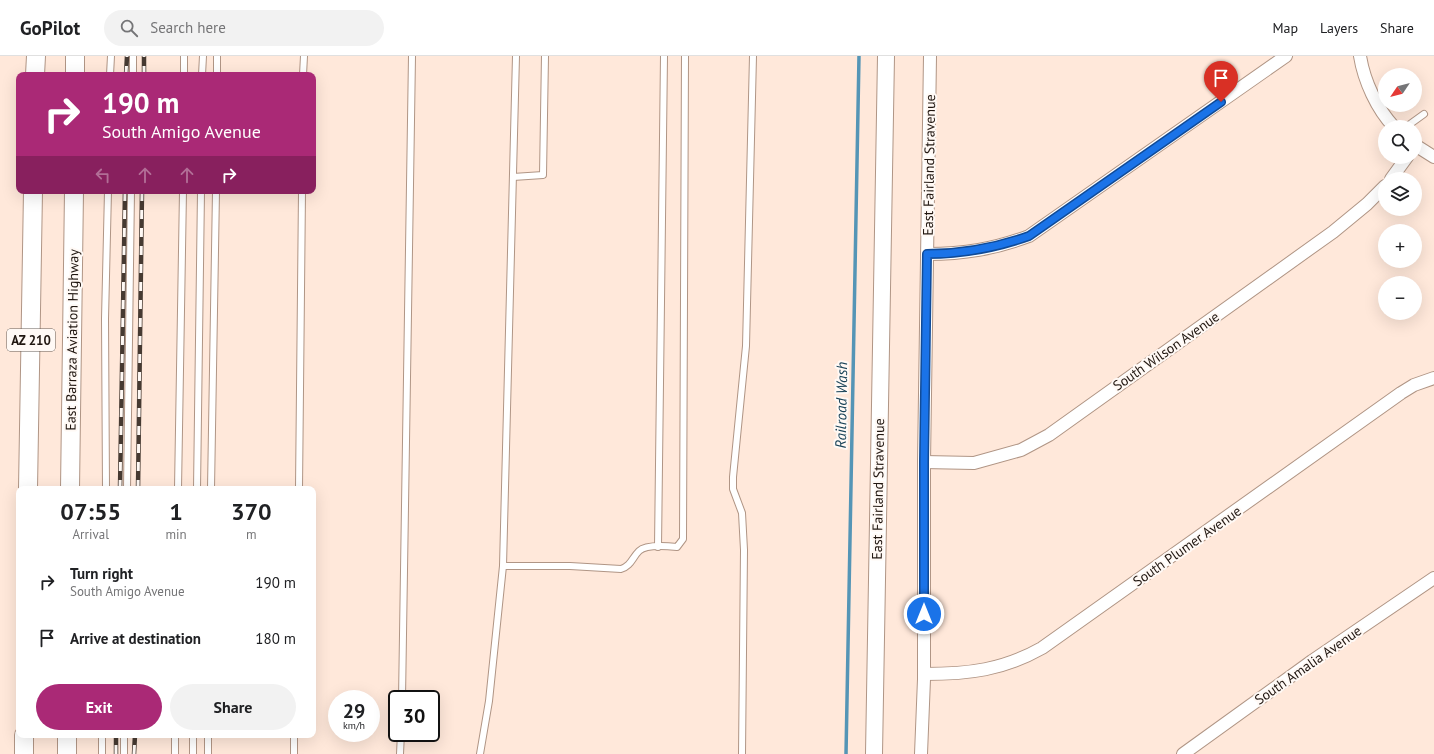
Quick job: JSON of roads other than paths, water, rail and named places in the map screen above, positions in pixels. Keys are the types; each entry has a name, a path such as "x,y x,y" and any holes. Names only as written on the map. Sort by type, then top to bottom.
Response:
{"main road":[{"path":"35,72 36,56"},
{"path":"75,56 75,72"},
{"name":"AZ 210","path":"28,486 33,194"},
{"name":"East Barraza Aviation Highway","path":"70,486 74,194"},
{"path":"24,738 24,754"},
{"path":"66,754 67,738"}],"street":[{"name":"East Fairland Stravenue","path":"874,754 886,56"},
{"name":"East Fairland Stravenue","path":"921,754 924,674 924,462 930,56"},
{"path":"927,254 973,252 999,247 1029,236 1286,56"},
{"path":"1360,56 1365,78 1372,94 1389,120"},
{"path":"1422,150 1434,157"},
{"name":"South Wilson Avenue","path":"924,462 974,463 1021,450 1049,435 1333,232 1368,204 1378,193"},
{"name":"South Plumer Avenue","path":"924,674 955,674 988,670 1019,660 1042,648 1401,392 1414,385 1434,378"},
{"name":"South Amalia Avenue","path":"1183,754 1312,661 1434,578"}],"lane":[{"path":"110,72 111,56"},
{"path":"133,56 133,72"},
{"path":"184,56 184,72"},
{"path":"202,72 203,56"},
{"path":"217,56 217,72"},
{"path":"303,72 304,56"},
{"path":"402,690 412,56"},
{"path":"480,754 489,701 503,566 516,56"},
{"path":"513,176 543,175 545,56"},
{"path":"658,547 664,56"},
{"path":"503,566 570,566 622,569 626,567 639,550 645,548 676,547 680,545 683,539 685,56"},
{"path":"742,754 744,550 742,513 733,489 733,477 746,346 753,56"},
{"path":"1416,120 1424,114"},
{"path":"106,486 104,319 108,194"},
{"path":"127,486 131,194"},
{"path":"178,486 182,194"},
{"path":"196,486 201,194"},
{"path":"211,486 216,194"},
{"path":"299,486 302,194"},
{"path":"102,738 102,754"},
{"path":"124,738 124,754"},
{"path":"175,738 175,754"},
{"path":"193,738 193,754"},
{"path":"208,738 208,754"},
{"path":"294,738 294,754"},
{"path":"400,754 401,742"}],"waterway":[{"name":"Railroad Wash","path":"846,754 859,56"}],"railway":[{"path":"126,72 127,56"},
{"path":"144,56 144,72"},
{"path":"120,486 125,194"},
{"path":"138,486 142,194"},
{"path":"116,738 116,754"},
{"path":"134,754 135,738"}]}
